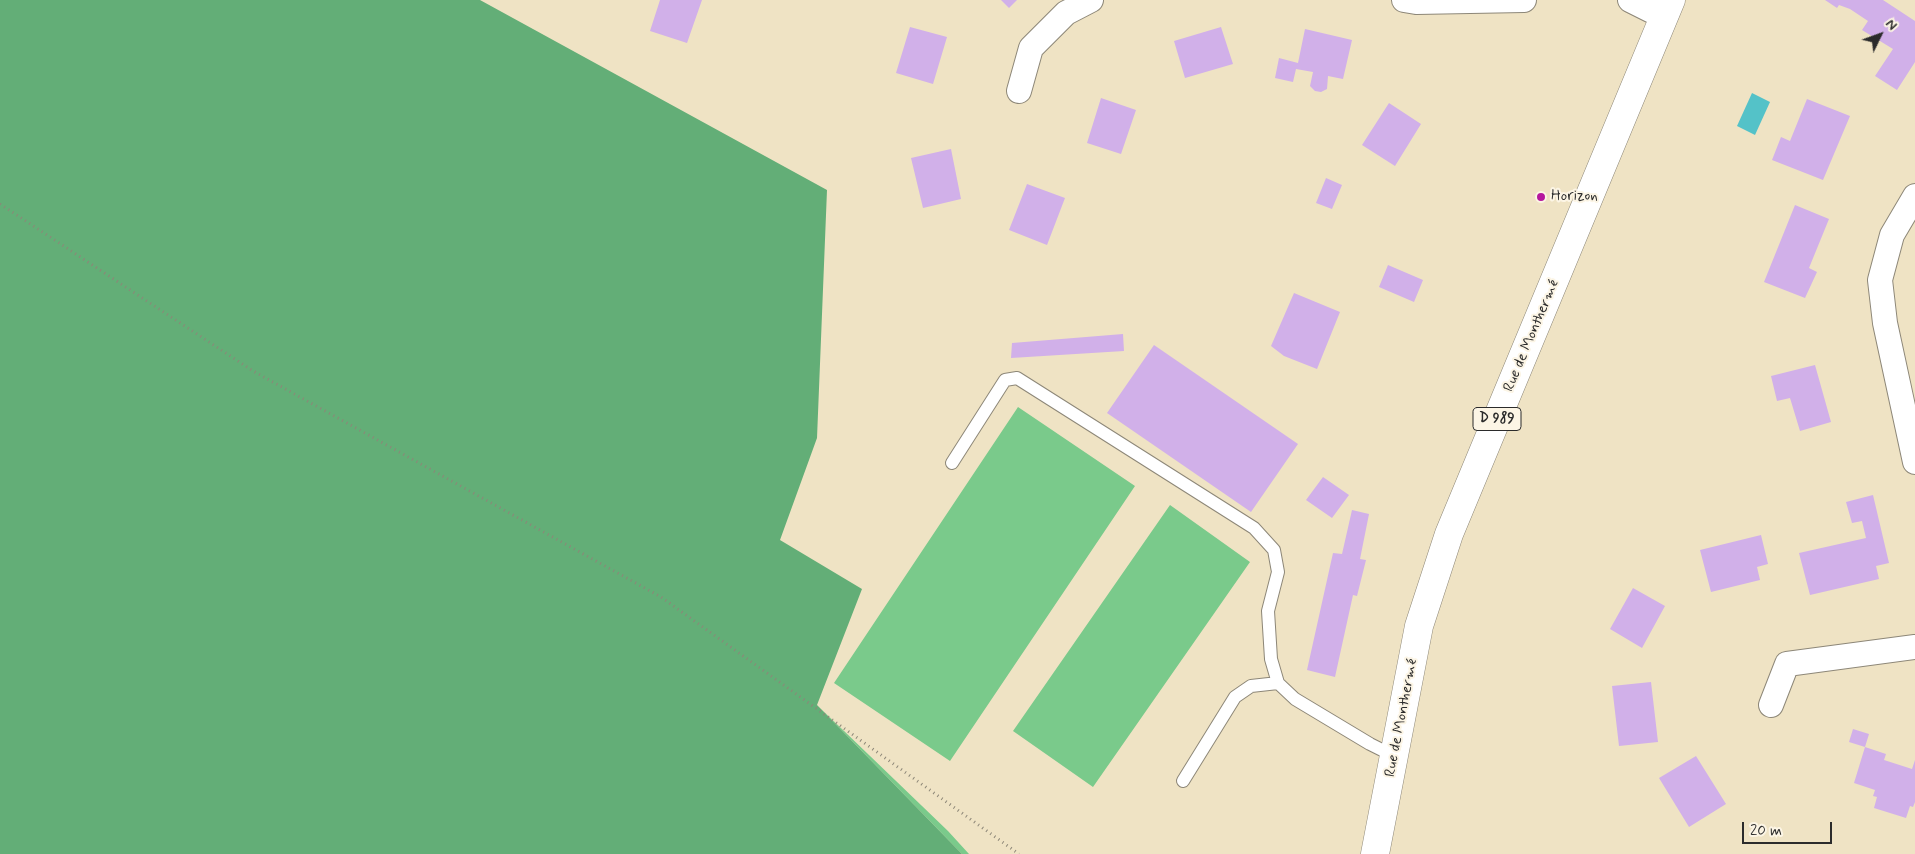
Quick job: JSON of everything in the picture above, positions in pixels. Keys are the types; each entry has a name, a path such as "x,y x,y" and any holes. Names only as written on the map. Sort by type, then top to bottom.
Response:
{"main road":[{"name":"Rue de Monthermé","path":"1375,854 1419,626 1449,534 1668,9"}],"street":[{"path":"1019,91 1031,48 1066,12 1091,0"},
{"path":"1404,0 1416,2 1524,0"},
{"path":"1630,0 1668,9"},
{"path":"1915,196 1892,235 1880,280 1885,323 1915,462"},
{"path":"1771,705 1787,664 1915,647"}],"lane":[{"path":"952,463 1005,380 1017,378 1254,528 1274,550 1278,572 1268,611 1271,659 1278,683 1295,699 1370,744 1394,756"},
{"path":"1183,781 1235,698 1251,686 1278,683"}],"path":[{"path":"0,204 253,371 661,597 1019,854"}],"green space":[{"path":"0,0 480,0 827,190 817,438 780,540 862,589 817,705 962,854 0,854"},
{"path":"1018,407 1135,486 950,761 834,683"},
{"path":"1170,505 1250,562 1093,787 1013,731"},
{"path":"817,705 948,831 969,854 962,854"}],"water":[{"path":"1752,93 1770,102 1755,135 1737,126"}],"building":[{"path":"660,0 702,0 687,43 650,31"},
{"path":"1001,0 1017,0 1009,8"},
{"path":"1825,0 1883,0 1915,21 1915,62 1897,90 1875,76 1893,49 1862,30 1868,21 1850,9 1839,5 1837,8"},
{"path":"910,27 947,37 933,84 896,73"},
{"path":"1221,27 1233,64 1185,78 1174,41"},
{"path":"1305,29 1352,40 1343,79 1328,76 1327,89 1321,92 1315,91 1310,86 1313,72 1296,69 1293,82 1275,78 1279,58 1298,63"},
{"path":"1101,98 1136,110 1121,154 1087,143"},
{"path":"1807,99 1850,116 1823,180 1772,160 1781,137 1790,141"},
{"path":"1389,103 1421,124 1395,166 1362,145"},
{"path":"951,149 961,199 923,208 911,158"},
{"path":"1326,178 1342,185 1332,209 1316,203"},
{"path":"1027,184 1065,198 1047,245 1009,230"},
{"path":"1795,205 1829,219 1809,268 1817,272 1805,298 1764,282"},
{"path":"1388,265 1423,280 1414,302 1379,287"},
{"path":"1294,293 1340,312 1317,369 1284,356 1271,346"},
{"path":"1123,334 1124,351 1011,358 1012,343"},
{"path":"1154,345 1298,444 1251,512 1107,413"},
{"path":"1815,365 1831,422 1800,431 1790,398 1777,401 1771,376"},
{"path":"1323,477 1349,495 1332,518 1306,500"},
{"path":"1873,495 1889,563 1876,566 1879,579 1810,595 1799,553 1866,538 1862,521 1852,523 1846,502"},
{"path":"1352,510 1369,514 1360,559 1366,560 1357,596 1353,595 1335,677 1307,670 1333,553 1342,554"},
{"path":"1761,535 1768,564 1757,567 1760,580 1711,592 1700,550"},
{"path":"1633,588 1665,606 1642,648 1610,629"},
{"path":"1651,682 1658,742 1619,746 1612,686"},
{"path":"1853,729 1869,734 1865,747 1849,742"},
{"path":"1865,747 1886,754 1884,760 1912,769 1915,760 1915,802 1913,807 1910,806 1906,818 1874,808 1877,797 1873,796 1875,790 1854,783"},
{"path":"1696,756 1726,804 1689,827 1659,778"}],"place":[{"name":"Horizon","path":"1541,197"}]}
